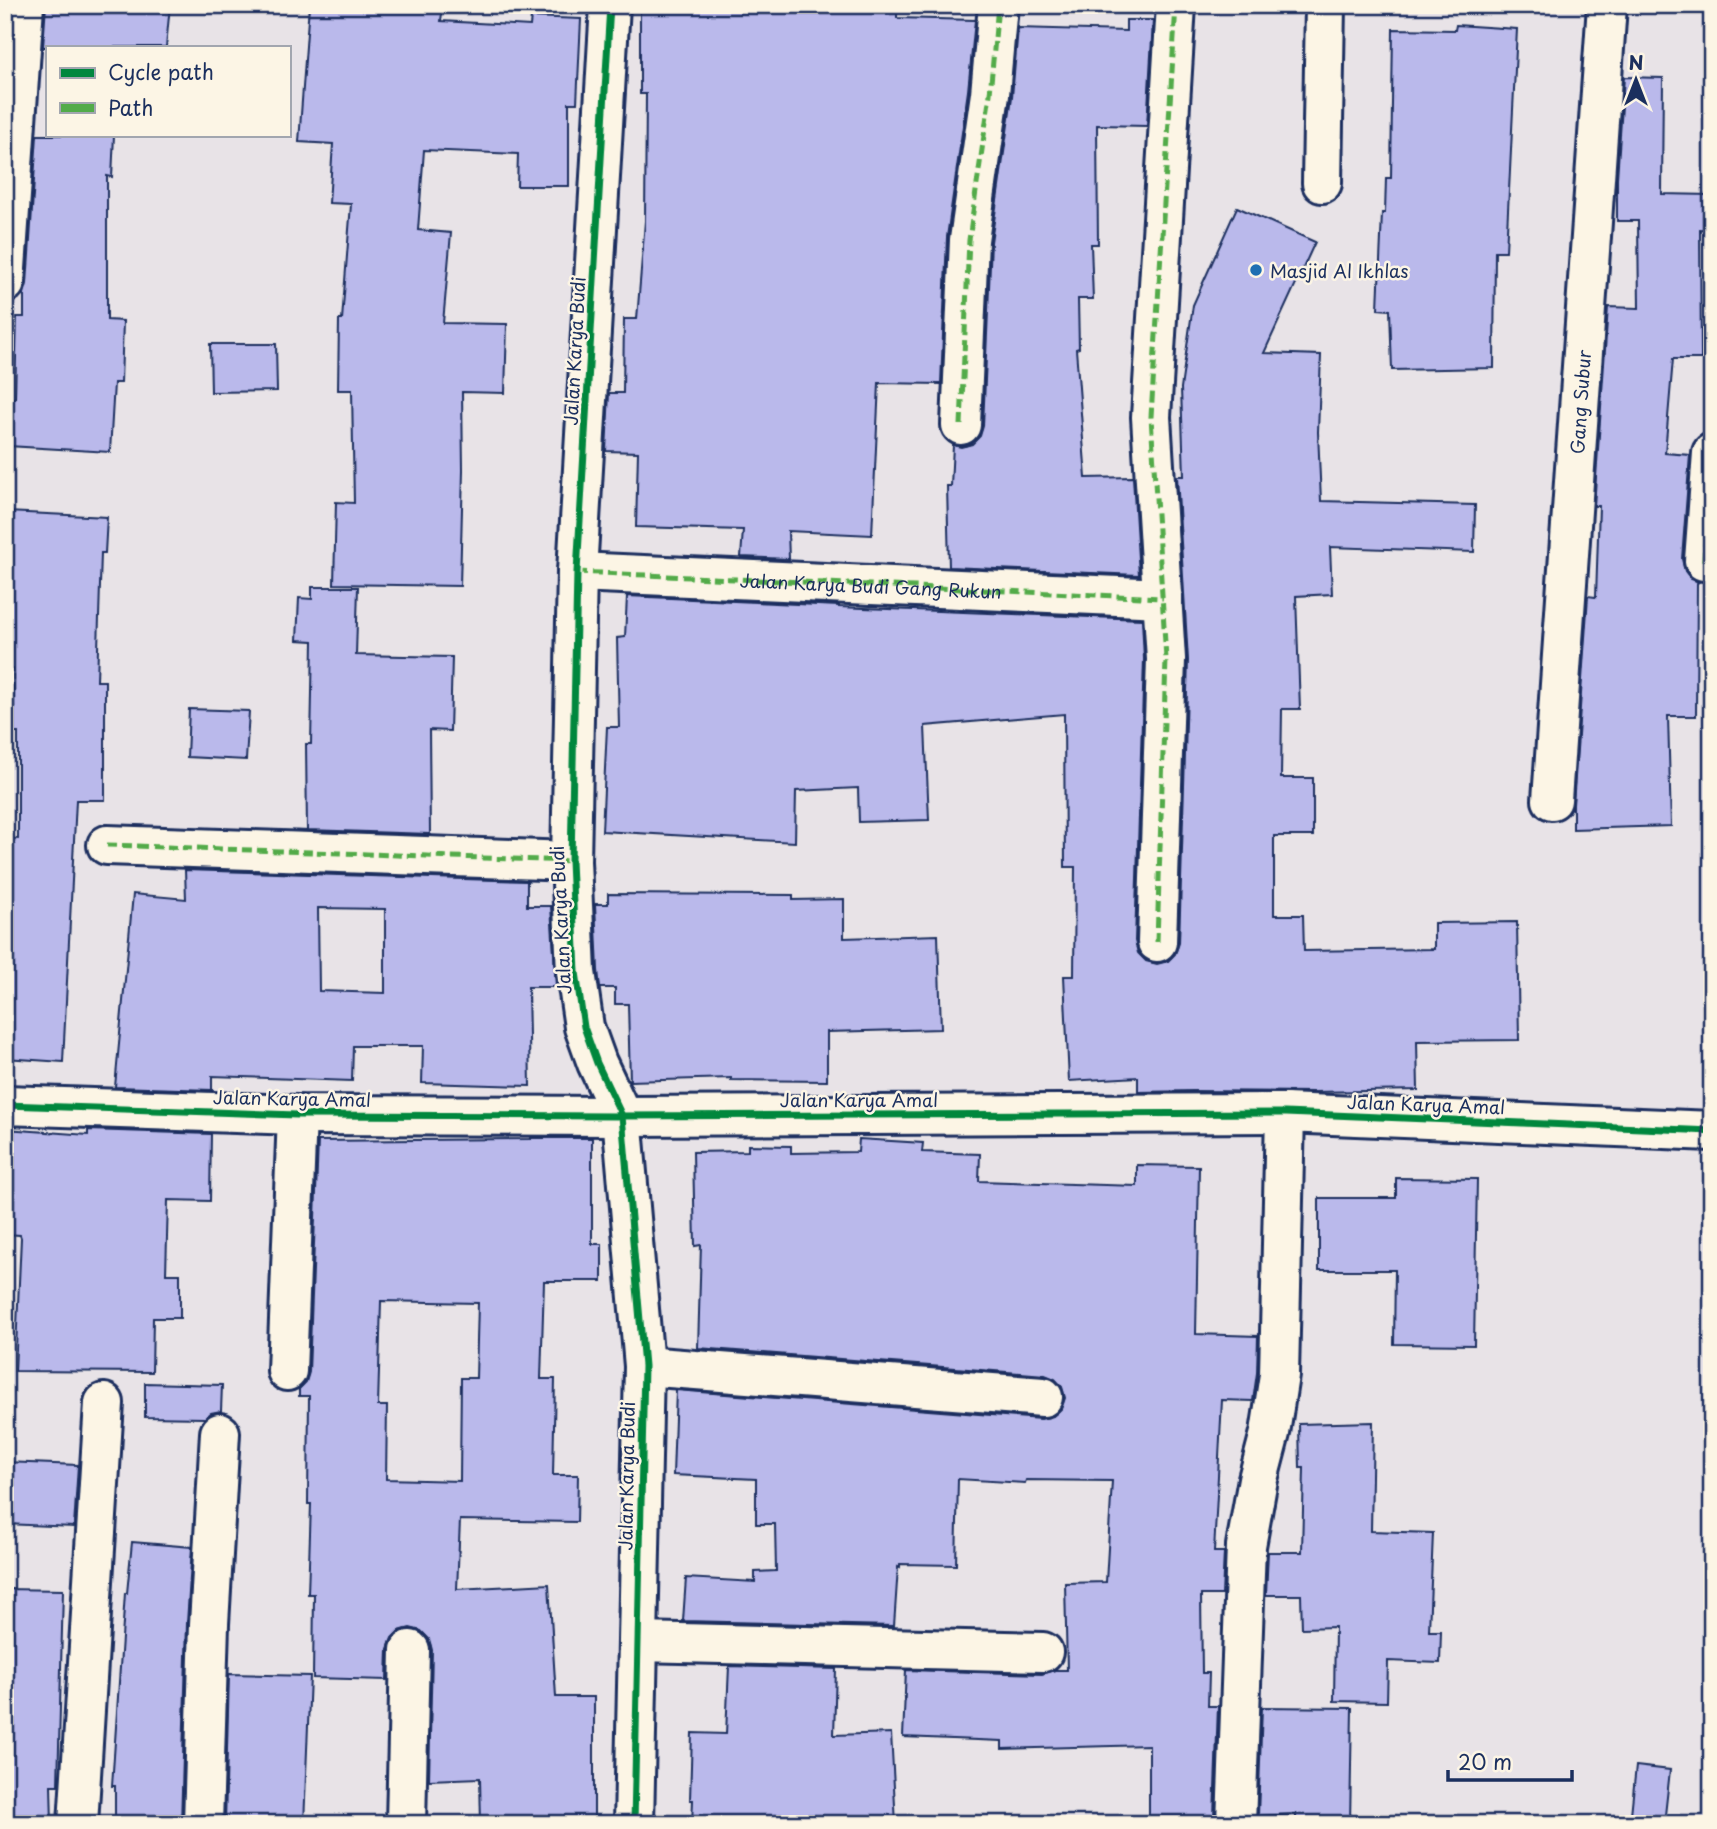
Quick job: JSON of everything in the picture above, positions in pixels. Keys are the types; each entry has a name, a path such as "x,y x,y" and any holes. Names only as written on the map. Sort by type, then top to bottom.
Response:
{"street":[{"path":"5,283 24,5"},
{"name":"Jalan Karya Budi","path":"610,5 577,572 570,862 576,972 584,1027 597,1063 622,1116 644,1366 634,1824"},
{"path":"961,425 969,240 990,94 998,5"},
{"path":"1157,942 1166,659 1151,417 1176,5"},
{"path":"1322,183 1325,5"},
{"name":"Gang Subur","path":"1552,800 1607,5"},
{"path":"1704,561 1712,453"},
{"name":"Jalan Karya Budi Gang Rukun","path":"577,572 1163,598"},
{"path":"107,845 570,862"},
{"name":"Jalan Karya Amal","path":"5,1105 297,1115 1285,1114 1712,1131"},
{"path":"1236,1824 1246,1546 1258,1479 1270,1433 1279,1375 1285,1114"},
{"path":"287,1371 297,1115"},
{"path":"644,1366 1043,1397"},
{"path":"78,1824 104,1403"},
{"path":"204,1824 209,1624 220,1433"},
{"path":"639,1642 1043,1652"},
{"path":"406,1824 410,1650"}],"building":[{"path":"46,5 170,5 166,46 43,47"},
{"path":"309,5 443,5 441,21 530,26 531,17 581,19 577,103 569,103 569,186 517,186 518,154 424,150 418,230 451,233 443,323 507,324 505,393 462,392 460,586 334,584 336,502 354,503 352,390 338,390 339,320 342,320 351,204 329,203 333,144 299,142"},
{"path":"640,5 897,5 897,18 975,20 968,91 947,237 941,384 879,383 872,535 788,531 789,559 741,557 743,530 636,527 638,452 606,451 609,393 623,393 624,319 637,319 645,221 646,94 640,94"},
{"path":"1126,20 1153,20 1147,126 1097,125 1098,244 1091,244 1093,299 1078,299 1079,348 1076,349 1086,478 1133,477 1139,575 949,567 947,486 951,486 953,445 961,447 972,444 980,436 983,426 991,242 1012,97 1018,28 1126,31"},
{"path":"1456,25 1517,29 1506,251 1495,251 1494,368 1392,370 1390,310 1378,309 1382,213 1385,213 1386,178 1391,178 1393,29 1455,30"},
{"path":"1624,77 1663,78 1662,194 1712,195 1712,230 1700,229 1701,359 1673,359 1665,453 1690,455 1682,559 1685,571 1691,579 1699,582 1696,716 1668,716 1671,826 1573,829 1588,596 1596,597 1599,506 1594,506 1608,307 1639,308 1638,221 1617,221"},
{"path":"37,135 114,136 112,177 107,176 107,320 123,321 121,383 114,383 110,452 8,446 10,398 15,398 17,317 24,317"},
{"path":"1237,207 1315,242 1264,353 1321,355 1318,432 1321,501 1475,505 1474,552 1330,547 1332,594 1296,596 1300,709 1282,709 1281,778 1313,778 1313,836 1274,836 1274,915 1303,915 1304,951 1434,949 1434,923 1517,922 1519,1040 1417,1041 1418,1090 1138,1092 1138,1077 1069,1081 1064,976 1074,976 1075,867 1065,867 1064,714 925,726 929,820 859,822 858,788 796,791 795,842 602,831 607,727 619,727 617,638 625,637 627,596 1142,619 1144,659 1135,941 1138,953 1146,961 1157,964 1168,961 1175,954 1179,943 1188,660 1177,476 1184,476 1181,388 1193,305"},
{"path":"210,344 276,344 277,391 211,392"},
{"path":"7,512 107,517 105,553 101,553 97,681 105,681 105,800 76,800 63,1062 5,1058 5,838 18,839 18,733 14,733 13,669 5,669"},
{"path":"312,587 358,587 356,655 452,657 450,731 429,730 430,834 307,830 306,744 311,744 313,641 297,640 299,598 312,599"},
{"path":"189,709 249,711 246,760 187,757"},
{"path":"185,870 527,881 527,906 551,906 556,987 528,987 530,1086 422,1083 423,1046 353,1046 352,1081 212,1076 212,1090 115,1087 133,894 186,899","holes":["318,908 385,909 385,993 319,991"]},
{"path":"608,894 793,895 793,900 844,899 844,938 938,935 941,1029 827,1032 827,1081 731,1078 630,1081 628,1004 615,1004 615,988 600,988 595,904 608,904"},
{"path":"5,1129 88,1135 88,1130 211,1134 210,1201 168,1200 166,1274 180,1274 180,1318 153,1318 152,1372 15,1371 21,1238 20,1235 5,1234"},
{"path":"592,1138 592,1244 602,1244 602,1281 544,1281 541,1379 555,1379 553,1475 578,1475 577,1522 460,1520 457,1589 549,1584 556,1697 594,1697 594,1824 481,1824 480,1778 429,1780 432,1650 429,1639 421,1631 410,1628 399,1631 392,1638 388,1649 387,1680 313,1678 314,1594 308,1594 311,1504 308,1504 309,1396 299,1396 299,1389 306,1382 309,1372 318,1141","holes":["381,1301 478,1303 476,1378 461,1378 460,1481 386,1479 387,1406 378,1406"]},
{"path":"859,1139 923,1143 922,1152 980,1154 979,1181 1137,1186 1137,1165 1199,1166 1196,1334 1258,1336 1253,1401 1222,1400 1214,1552 1224,1552 1222,1595 1201,1595 1202,1673 1209,1673 1208,1706 1218,1706 1214,1817 1149,1817 1149,1745 1002,1749 1002,1741 903,1737 906,1670 1042,1674 1067,1670 1065,1583 1106,1582 1112,1481 1026,1480 1025,1483 958,1479 956,1565 900,1564 894,1626 683,1621 686,1578 755,1582 755,1572 776,1571 775,1524 756,1524 756,1479 673,1475 676,1390 1041,1419 1053,1416 1061,1409 1065,1398 1062,1387 1055,1379 1045,1375 698,1348 701,1245 695,1246 693,1152 748,1151 748,1145 791,1146 791,1153 858,1152"},
{"path":"1396,1178 1477,1179 1474,1345 1394,1344 1395,1270 1319,1270 1319,1198 1396,1198"},
{"path":"145,1383 222,1385 221,1411 211,1413 205,1418 145,1417"},
{"path":"1373,1422 1371,1531 1433,1533 1429,1631 1441,1631 1440,1663 1388,1661 1387,1702 1334,1701 1335,1627 1302,1628 1301,1595 1266,1595 1268,1552 1302,1552 1304,1468 1300,1468 1299,1424"},
{"path":"5,1462 78,1465 74,1527 5,1524"},
{"path":"132,1542 192,1547 181,1824 115,1824 115,1786 112,1786 125,1593"},
{"path":"5,1589 63,1590 58,1785 51,1785 52,1824 5,1824"},
{"path":"729,1666 836,1669 834,1735 891,1733 896,1824 692,1824 692,1733 726,1734"},
{"path":"229,1674 310,1676 304,1824 225,1824"},
{"path":"1262,1707 1352,1708 1350,1824 1296,1824 1296,1814 1258,1816"},
{"path":"1636,1766 1670,1770 1664,1824 1630,1824"}],"marked path":[{"path":"961,425 969,240 990,94 998,5"},
{"path":"1157,942 1166,659 1151,417 1176,5"},
{"path":"1704,561 1712,453"},
{"path":"577,572 1163,598"},
{"path":"107,845 571,861"}],"cycle path":[{"path":"610,5 577,572 571,861 576,972 584,1027 597,1063 622,1116 644,1366 634,1824"},
{"path":"5,1105 297,1115 1285,1113 1712,1131"}],"place":[{"name":"Masjid Al Ikhlas","path":"1256,270"}]}
